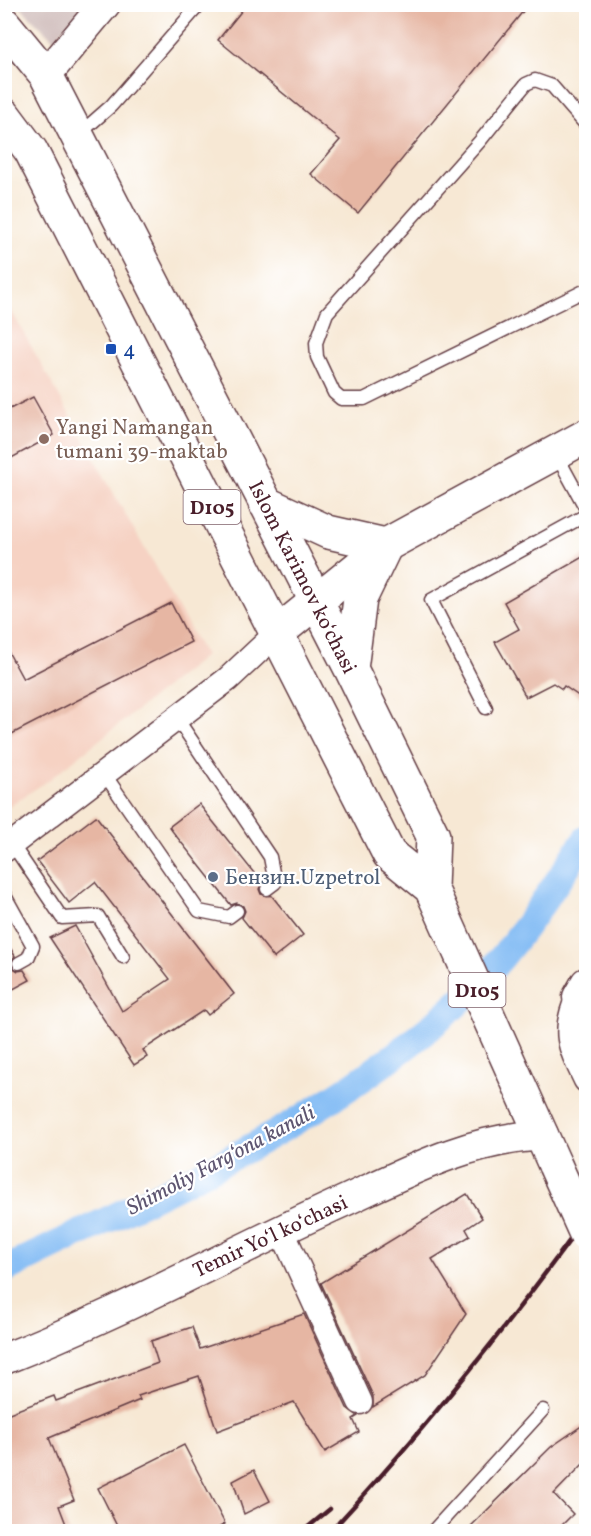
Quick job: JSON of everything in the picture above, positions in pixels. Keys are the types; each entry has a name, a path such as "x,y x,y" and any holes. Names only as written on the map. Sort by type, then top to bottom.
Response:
{"main road":[{"name":"Islom Karimov koʻchasi","path":"4,24 46,75 351,669 433,836 431,888"},
{"name":"Islom Karimov koʻchasi","path":"4,115 31,151 389,854 431,888 524,1091 586,1234"},
{"path":"276,634 386,545 586,436"},
{"path":"265,503 328,532 386,545"},
{"path":"351,669 360,599 386,545"}],"street":[{"path":"46,75 105,4"},
{"path":"8,847 103,772 228,679 276,634"},
{"path":"582,990 570,1016 569,1035 573,1052 586,1080"},
{"name":"Temir Yoʻl koʻchasi","path":"4,1359 48,1342 281,1229 455,1150 506,1137 543,1135"},
{"path":"281,1229 360,1402"}],"lane":[{"path":"77,136 111,106 200,4"},
{"path":"586,125 552,86 535,80 526,84 480,141 327,313 316,343 317,357 334,393 341,399 364,399 586,290"},
{"path":"555,453 586,509"},
{"path":"486,708 431,600 586,515"},
{"path":"176,717 270,857 275,883 267,889"},
{"path":"103,772 199,911 229,917 237,911"},
{"path":"8,847 62,918 98,916 123,957"},
{"path":"6,901 33,946 28,958 19,963"},
{"path":"432,1532 543,1410"}],"shaded area":[{"path":"18,5 83,5 54,40"},
{"name":"Yangi Namangan tumani 39-maktab","path":"4,298 205,656 50,779 5,809"}],"building":[{"path":"247,4 529,4 358,213 311,174 340,140 218,40"},
{"path":"33,397 54,435 4,462 4,412"},
{"path":"586,555 586,701 564,686 562,689 553,683 526,697 495,642 519,629 504,602"},
{"path":"171,603 191,642 4,738 4,644 23,679"},
{"path":"199,804 262,883 259,889 261,894 272,896 303,935 274,958 242,918 245,911 243,906 237,903 231,905 169,827"},
{"path":"96,816 234,994 208,1015 204,1010 143,1050 147,1057 134,1065 50,938 75,926 122,1011 170,979 95,882 69,903 37,861"},
{"path":"4,937 15,956 11,962 12,967 18,971 24,970 30,980 4,994"},
{"path":"467,1194 482,1218 466,1229 470,1236 432,1259 466,1314 425,1375 373,1407 373,1396 321,1283"},
{"path":"304,1314 347,1408 358,1416 353,1419 359,1432 325,1452 294,1402 217,1431 199,1376 138,1396 140,1400 49,1438 74,1500 59,1506 69,1532 4,1532 4,1415 54,1396 56,1401 158,1363 151,1341 192,1327 200,1349"},
{"path":"586,1423 586,1461 554,1494 573,1514 555,1532 465,1532 551,1447"},
{"path":"184,1445 225,1524 211,1532 120,1532 98,1488"},
{"path":"254,1470 270,1501 244,1514 233,1481"}],"waterway":[{"name":"Shimoliy Fargʻona kanali","path":"4,1270 251,1147 310,1113 368,1075 422,1034 489,972 533,916 586,839"}],"railway":[{"path":"330,1532 463,1379 586,1218"},
{"path":"302,1532 330,1509"}],"place":[{"name":"4","path":"111,349"},
{"name":"Yangi Namangan tumani 39-maktab","path":"44,439"},
{"name":"Бензин.Uzpetrol","path":"213,877"}]}
